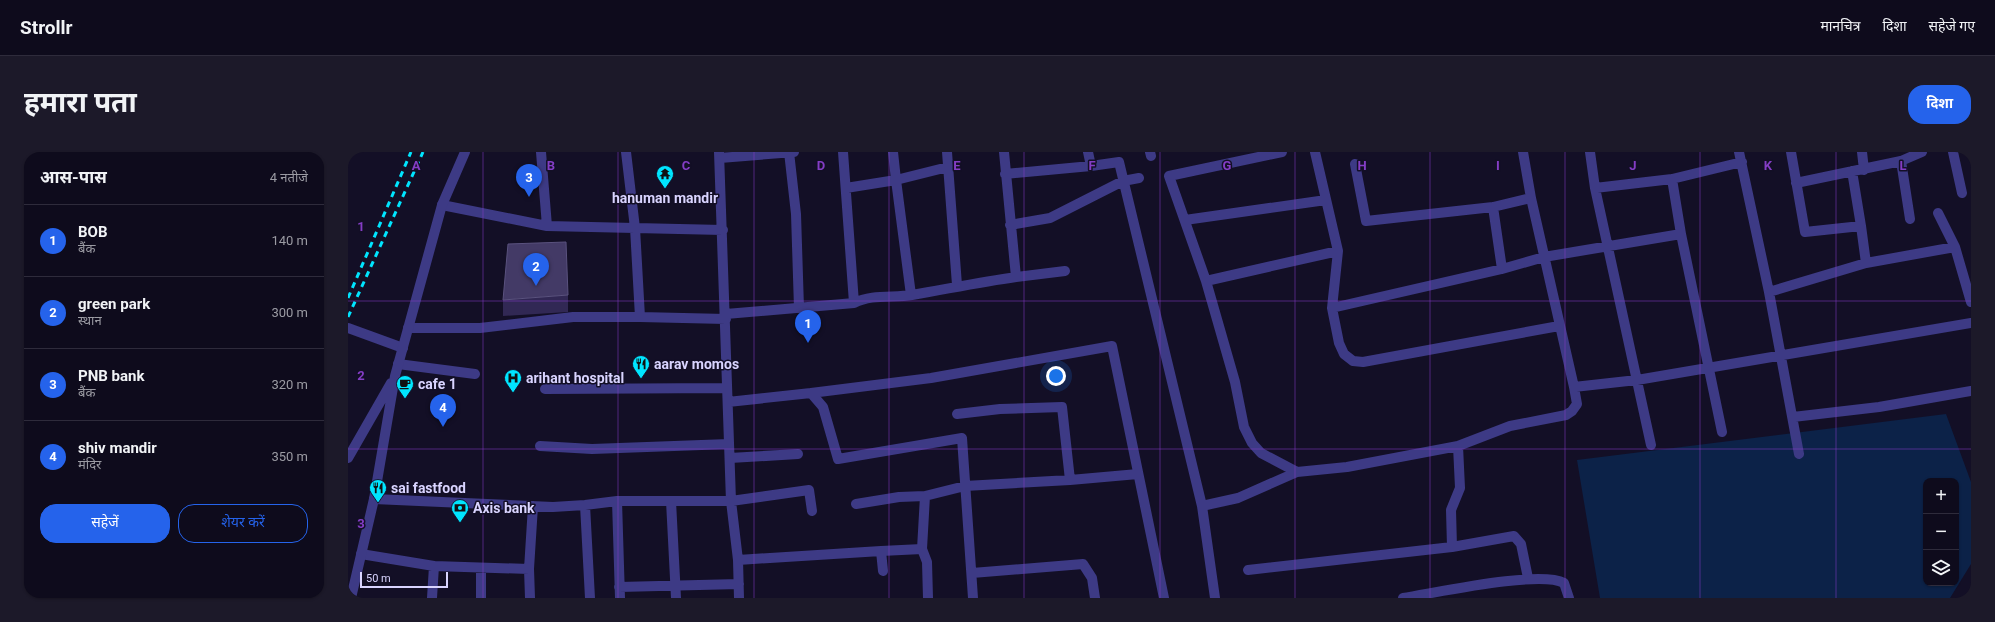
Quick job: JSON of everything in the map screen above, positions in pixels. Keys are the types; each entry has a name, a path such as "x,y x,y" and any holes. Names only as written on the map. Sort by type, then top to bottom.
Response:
{"street":[{"path":"351,598 374,499 395,376 402,348 442,205 465,152"},
{"path":"541,152 547,226"},
{"path":"626,152 634,228 640,317"},
{"path":"739,598 738,560 731,502 726,316 722,257 723,230 720,155 791,152 796,214 799,308"},
{"path":"844,152 854,303"},
{"path":"893,152 911,295"},
{"path":"947,152 957,285"},
{"path":"1004,152 1016,277"},
{"path":"1088,152 1091,166"},
{"path":"1282,152 1169,176 1206,281 1236,382 1244,427 1252,442 1261,453 1297,472"},
{"path":"1315,152 1338,251 1332,308 1339,343 1344,354 1353,361 1363,362 1559,326"},
{"path":"1202,506 1238,498 1297,472 1347,467 1458,446 1510,426 1566,415 1572,411 1577,404 1574,387 1531,198 1523,152"},
{"path":"1590,152 1594,188 1651,445"},
{"path":"1739,152 1770,292 1780,356 1799,454"},
{"path":"1791,152 1805,232 1860,226"},
{"path":"1862,152 1864,170"},
{"path":"1796,183 1852,171 1864,170 1901,161 1922,152"},
{"path":"1953,152 1962,193"},
{"path":"1901,161 1910,219"},
{"path":"1005,174 1119,162 1202,506 1215,598"},
{"path":"1594,188 1672,179 1742,162"},
{"path":"1355,164 1366,221 1493,207 1531,198"},
{"path":"846,188 896,180 948,167"},
{"path":"1852,171 1866,264"},
{"path":"1010,225 1050,218 1123,181 1139,178"},
{"path":"1672,179 1681,234 1722,432"},
{"path":"1184,220 1326,200"},
{"path":"442,205 547,226 723,230"},
{"path":"1493,207 1502,269"},
{"path":"1938,213 1955,246 1971,302"},
{"path":"1332,308 1502,269 1544,257 1681,234"},
{"path":"1770,292 1866,264 1955,246"},
{"path":"1206,281 1338,251"},
{"path":"408,328 480,328 573,317 726,316 854,303 862,299 911,295 957,285 1065,271"},
{"path":"1574,387 1636,380 1971,323"},
{"path":"348,328 402,348"},
{"path":"728,402 931,378 1112,346 1164,598"},
{"path":"398,364 475,374"},
{"path":"348,458 395,376"},
{"path":"545,389 727,388"},
{"path":"1793,418 1878,407 1971,391"},
{"path":"811,393 823,407 838,459 962,438 974,598"},
{"path":"957,414 1000,409 1062,407 1070,480"},
{"path":"540,446 592,449 729,444"},
{"path":"1452,547 1451,510 1460,488 1458,446"},
{"path":"730,458 798,454"},
{"path":"856,504 899,497 924,496 965,486 1070,480 1138,474"},
{"path":"374,499 533,506 585,506 617,501 731,502 809,490 812,511"},
{"path":"924,496 922,549 927,562 928,598"},
{"path":"617,501 620,598"},
{"path":"671,501 676,598"},
{"path":"530,598 529,569 533,506"},
{"path":"585,506 590,598"},
{"path":"1248,570 1452,547 1514,536 1521,544 1528,578"},
{"path":"738,560 922,549"},
{"path":"881,551 883,571"},
{"path":"361,554 434,566 529,569"},
{"path":"972,573 1083,564 1092,578 1095,598"},
{"path":"432,598 434,566"},
{"path":"481,568 481,598"},
{"path":"1403,598 1528,578 1557,580 1564,583 1569,598"},
{"path":"619,587 739,584"}],"water":[{"path":"1946,414 1971,482 1971,564 1959,583 1959,478 1923,478 1923,586 1957,586 1950,598 1600,598 1577,460"}],"building":[{"path":"566,242 568,295 503,300 508,244"}],"waterway":[{"path":"1968,598 1971,594"}],"railway":[{"path":"348,298 411,152"},
{"path":"348,317 423,152"}],"place":[{"name":"hanuman mandir","path":"665,189"},
{"name":"PNB bank","path":"529,197"},
{"name":"green park","path":"536,286"},
{"name":"BOB","path":"808,343"},
{"name":"aarav momos","path":"641,379"},
{"name":"arihant hospital","path":"513,393"},
{"name":"cafe 1","path":"405,399"},
{"name":"shiv mandir","path":"443,427"},
{"name":"sai fastfood","path":"378,503"},
{"name":"Axis bank","path":"460,523"}]}
